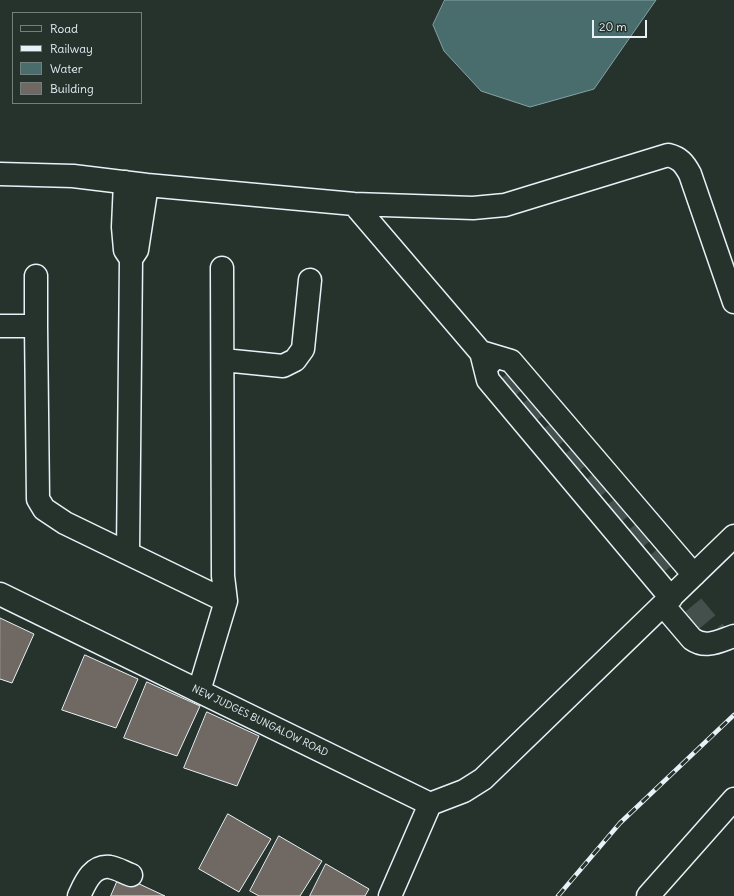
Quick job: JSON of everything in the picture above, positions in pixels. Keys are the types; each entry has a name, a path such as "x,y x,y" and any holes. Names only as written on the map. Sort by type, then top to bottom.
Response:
{"street":[{"path":"0,174 73,176 147,185 354,204 473,208 505,205 668,155 676,157 684,162 690,174 734,302"},
{"path":"125,182 123,227 125,250 131,259"},
{"path":"128,552 131,259 137,250 147,185"},
{"path":"354,204 503,377"},
{"path":"199,691 226,601 223,576 222,268"},
{"path":"36,276 38,499 44,509 65,522 226,601"},
{"path":"222,360 283,366 295,360 303,349 310,280"},
{"path":"0,326 36,326"},
{"path":"481,352 511,360 694,575"},
{"path":"481,352 488,380 667,602 692,639 697,643 706,645 734,636"},
{"path":"390,896 430,804 464,791 483,779 734,536"},
{"name":"NEW JUDGES BUNGALOW ROAD","path":"0,594 430,804"},
{"path":"648,896 734,799"},
{"path":"79,896 87,879 97,869 110,867 131,875"}],"water":[{"path":"445,0 656,0 594,89 530,107 481,91 444,51 433,25"}],"building":[{"path":"0,618 34,634 12,683 0,679"},
{"path":"85,655 138,679 116,728 62,710"},
{"path":"147,682 200,706 177,756 124,738"},
{"path":"207,712 259,736 237,786 184,768"},
{"path":"228,814 271,839 239,892 199,869"},
{"path":"279,836 322,861 300,896 259,896 250,891"},
{"path":"326,864 369,889 365,896 310,896"},
{"path":"120,875 165,896 111,896"}],"tunnel":[{"path":"503,377 734,655"}],"railway":[{"path":"558,896 620,823 734,715"}]}
